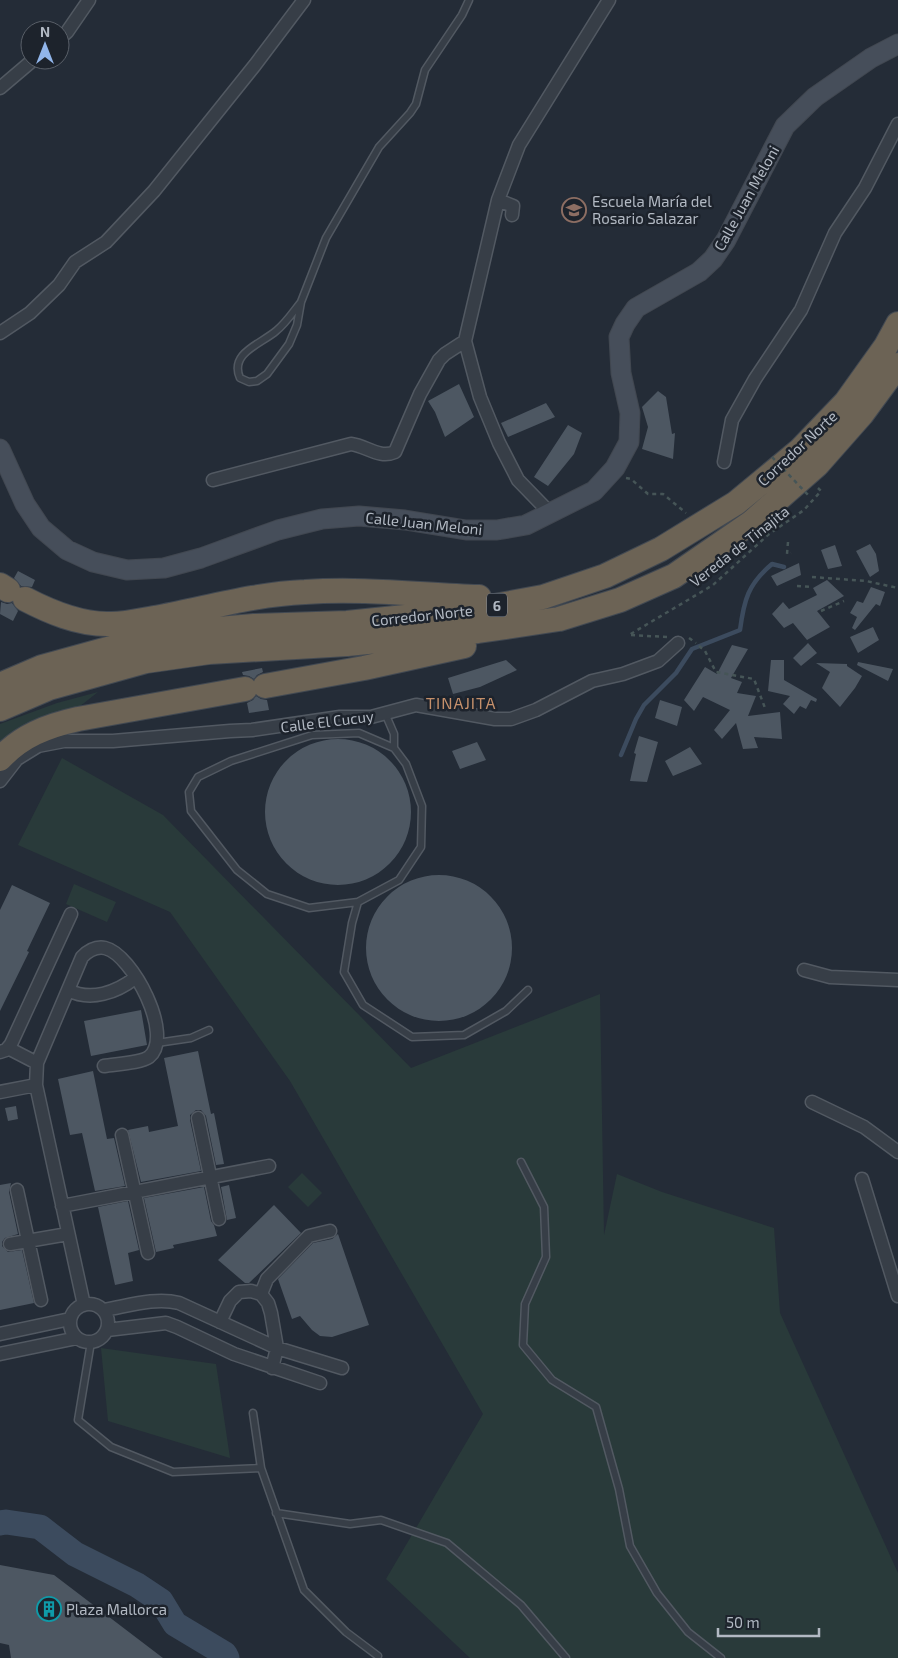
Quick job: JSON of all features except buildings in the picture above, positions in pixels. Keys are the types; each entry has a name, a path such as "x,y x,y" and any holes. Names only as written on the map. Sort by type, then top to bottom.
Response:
{"highway":[{"name":"Corredor Norte","path":"0,685 42,667 140,640 207,630 254,626 347,623 473,610 543,597 605,576 662,549 736,503 800,450 846,402 886,346 898,324"},
{"name":"Corredor Norte","path":"0,710 49,688 146,661 208,652 408,639 559,619 620,600 674,576 752,522 817,465 862,414 898,365"},
{"path":"11,591 53,613 107,624 131,622 182,613 230,602 303,592 347,590 479,598 543,597"},
{"path":"0,759 30,735 51,726 78,719 364,668 462,646 559,619"}],"main road":[{"name":"Calle Juan Meloni","path":"0,449 25,504 41,528 67,550 94,562 127,570 164,568 201,558 278,530 322,519 359,516 405,520 466,530 497,530 526,525 594,491 615,468 629,442 630,414 621,372 619,337 636,308 699,272 713,259 726,240 785,126 815,97 870,58 898,44"}],"street":[{"path":"70,28 89,0"},
{"path":"0,333 30,313 59,285 75,262 106,242 154,191 255,65 304,0"},
{"path":"550,513 518,480 499,443 480,397 465,341 498,200 518,145 609,0"},
{"path":"0,88 22,70"},
{"path":"724,462 732,420 755,379 801,310 835,234 865,188 898,124"},
{"path":"498,200 513,206 512,215"},
{"path":"213,480 350,444 359,445 383,455 395,452 420,394 439,360 465,341"},
{"name":"Calle El Cucuy","path":"0,781 17,759 38,746 64,741 113,741 252,730 340,717 371,718 416,705 495,719 511,719 536,710 592,681 623,674 658,661 678,643"},
{"path":"37,1063 4,1050 71,914"},
{"path":"84,1305 36,1085 37,1063 82,957 89,950 96,948 106,948 122,958 136,978 154,1014 157,1044 154,1052 145,1059 104,1066"},
{"path":"804,970 830,976 898,980"},
{"path":"68,990 82,996 104,994 136,978"},
{"path":"0,1092 36,1085"},
{"path":"812,1102 864,1127 898,1152"},
{"path":"198,1118 219,1219"},
{"path":"122,1135 148,1253"},
{"path":"62,1206 270,1166"},
{"path":"862,1179 898,1296"},
{"path":"17,1190 42,1300"},
{"path":"260,1294 267,1278 310,1236 330,1231"},
{"path":"10,1244 68,1234"},
{"path":"220,1322 230,1301 239,1292 251,1291 260,1294 268,1303 277,1348 272,1368"},
{"path":"104,1310 158,1300 168,1300 179,1303 277,1348 342,1368"},
{"path":"91,1304 104,1310 108,1324 103,1336 91,1342 83,1342 77,1338 71,1330 70,1319 73,1312 84,1305 91,1304"},
{"path":"0,1334 70,1319"},
{"path":"107,1330 166,1324 177,1327 234,1354 320,1384"},
{"path":"0,1354 77,1338"}],"lane":[{"path":"301,302 286,322 275,332 241,356 237,364 240,378 249,382 257,381 267,374 289,344 297,325 301,302 326,238 379,147 416,104 425,70 462,15 468,0"},
{"path":"385,713 394,734 394,748"},
{"path":"359,733 394,748 406,764 422,806 421,847 399,880 358,902 309,908 267,894 237,870 191,811 189,792 198,777 231,761 312,735 359,733"},
{"path":"358,902 352,923 344,972 363,1005 412,1037 464,1034 506,1011 528,990"},
{"path":"157,1044 191,1038 209,1030"},
{"path":"521,1162 544,1207 546,1257 526,1304 523,1346 552,1380 596,1407 619,1489 630,1546 657,1593 688,1632 721,1658"},
{"path":"91,1342 78,1420 111,1447 172,1472 261,1468"},
{"path":"253,1413 261,1468 304,1590 346,1632 378,1656"},
{"path":"276,1513 350,1524 381,1520 447,1543 520,1605 566,1658"}],"path":[{"name":"Vereda de Tinajita","path":"678,643 674,639 661,636 629,634 713,585 769,534 804,510 821,491 817,488 809,496 772,457"},
{"path":"609,474 631,480 648,494 663,494 677,504 685,513 692,511"},
{"path":"788,542 786,554 791,553"},
{"path":"812,578 866,581 898,588"},
{"path":"797,586 811,587"},
{"path":"821,611 844,601"},
{"path":"698,646 705,651 716,672 754,679 765,708"}],"shaded area":[{"path":"98,692 79,707 12,735 0,747 0,724 57,703"},
{"path":"62,758 163,815 411,1068 600,994 604,1235 617,1174 662,1192 774,1228 780,1313 898,1573 898,1658 470,1658 386,1579 483,1414 290,1081 170,912 18,845"},
{"path":"74,884 116,902 107,922 66,904"},
{"path":"302,1173 322,1193 308,1207 288,1187"},
{"path":"101,1348 216,1364 230,1458 108,1421"}],"waterway":[{"path":"621,755 644,705 676,673 692,649 740,630 743,610 752,586 772,564 784,567"},
{"path":"0,1523 6,1522 40,1527 75,1554 137,1585 161,1601 175,1624 225,1654 227,1658"}],"place":[{"name":"Escuela María del Rosario Salazar","path":"574,210"},
{"name":"Plaza Mallorca","path":"49,1609"}],"district":[{"name":"TINAJITA","path":"461,702"}]}
